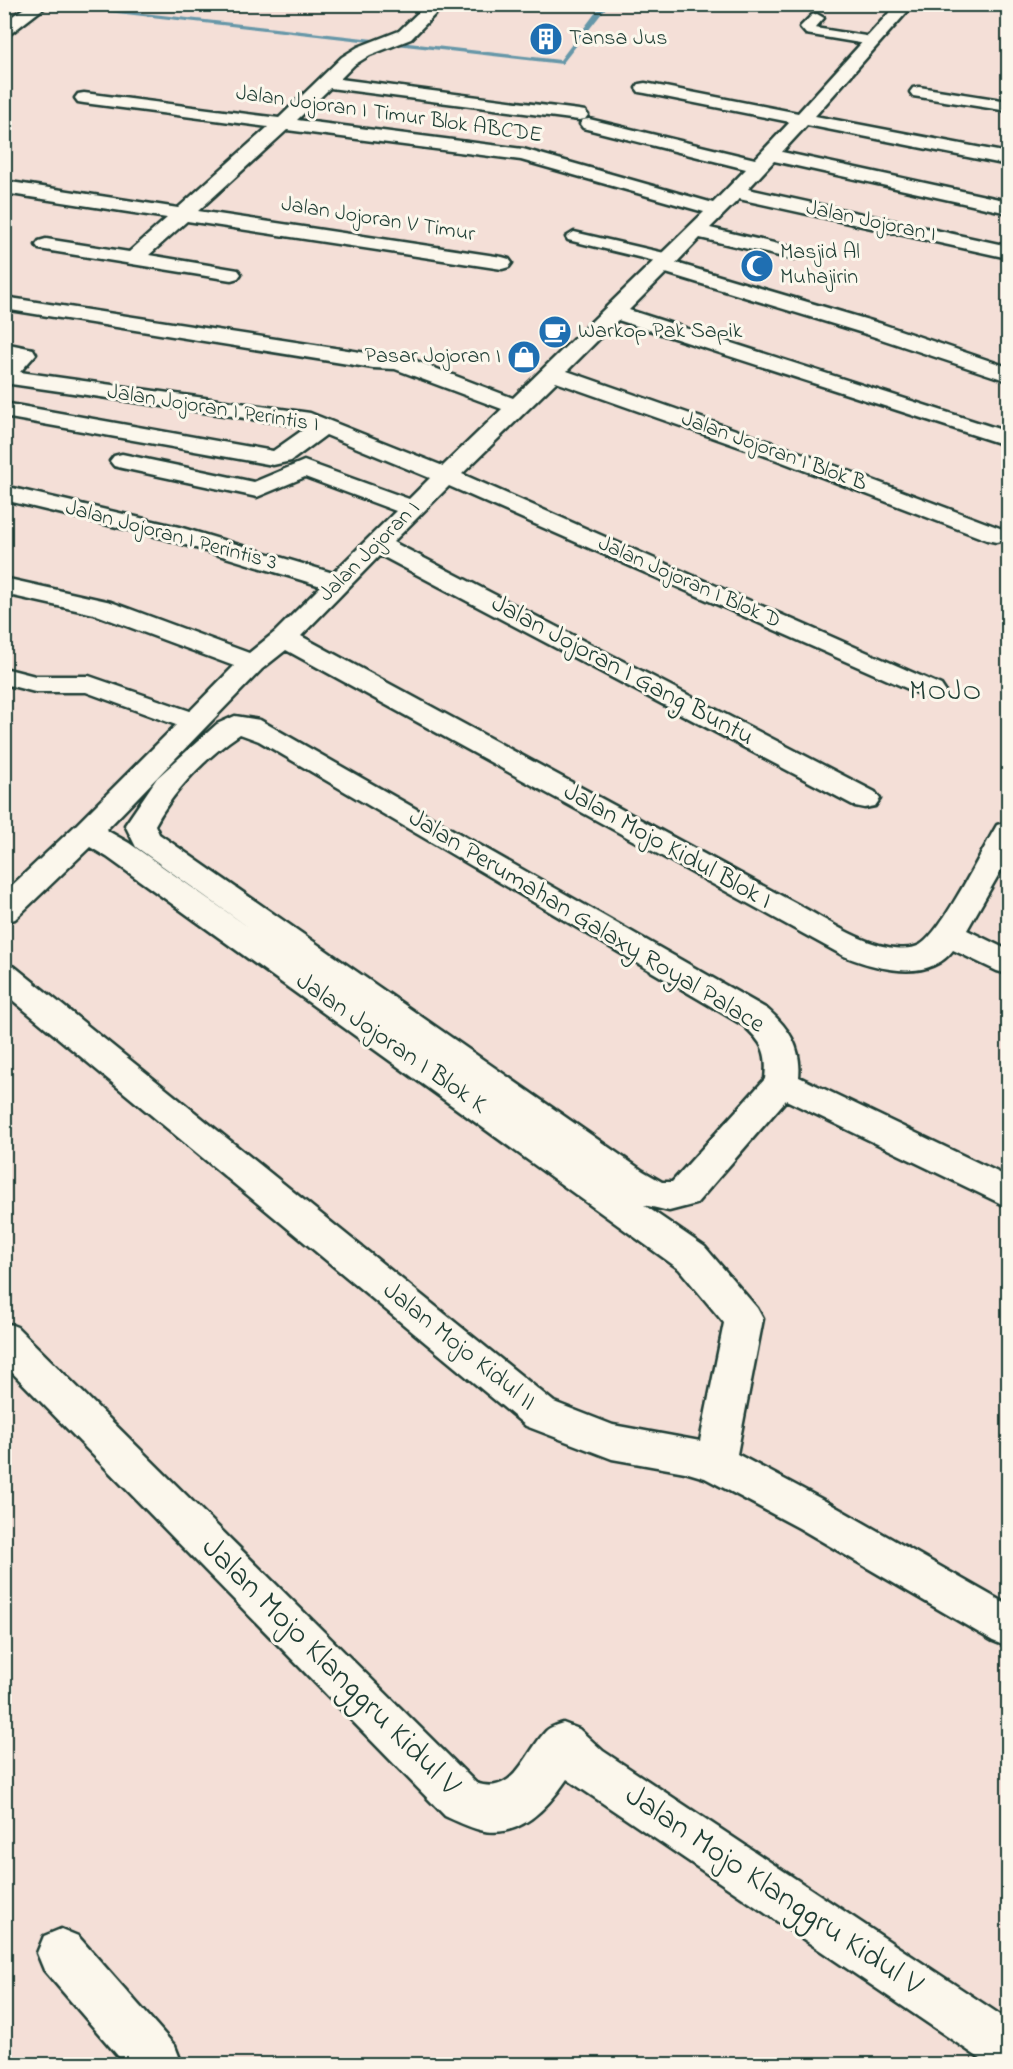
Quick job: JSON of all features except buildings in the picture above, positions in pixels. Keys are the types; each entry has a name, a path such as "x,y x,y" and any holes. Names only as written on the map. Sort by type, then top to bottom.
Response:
{"street":[{"path":"134,258 283,124 348,61 364,51 409,32 437,4"},
{"name":"Jalan Jojoran I","path":"4,911 87,832 252,663 284,638 338,582 735,192 906,4"},
{"path":"4,8 35,9"},
{"path":"4,30 35,9"},
{"path":"326,82 584,119 765,161 1008,207"},
{"path":"645,88 799,124 1008,159"},
{"path":"919,92 1008,106"},
{"name":"Jalan Jojoran I Timur Blok ABCDE","path":"84,98 530,156 717,210"},
{"path":"744,121 799,124"},
{"name":"Jalan Jojoran V Timur","path":"4,187 502,263"},
{"name":"Jalan Jojoran I","path":"735,192 1008,252"},
{"path":"695,231 792,253"},
{"path":"46,245 231,274"},
{"path":"664,262 1008,374"},
{"path":"4,303 361,359 398,362 517,407"},
{"path":"614,312 1008,439"},
{"path":"4,349 25,354 5,376"},
{"name":"Jalan Jojoran I Blok B","path":"552,373 785,455 996,535"},
{"name":"Jalan Jojoran I Perintis I","path":"5,376 304,419 447,476"},
{"path":"4,410 273,458 283,456 323,426"},
{"path":"122,461 257,490 304,468 413,509"},
{"name":"Jalan Jojoran I Blok D","path":"447,476 931,691"},
{"name":"Jalan Jojoran I Perintis 3","path":"4,494 170,532 338,582"},
{"name":"Jalan Jojoran I Gang Buntu","path":"379,544 865,799"},
{"path":"4,586 102,608 252,663"},
{"name":"Jalan Mojo Kidul Blok I","path":"284,638 793,916 856,947 894,959 930,954 948,934 1008,832"},
{"path":"4,676 35,684 89,684 194,722"},
{"name":"Jalan Perumahan Galaxy Royal Palace","path":"235,725 256,728 755,1017 774,1034 782,1050 781,1083 683,1194 669,1197 648,1192 147,840 140,825 158,795 227,730 235,725"},
{"name":"Jalan Jojoran I Blok K","path":"87,832 118,850 692,1258 744,1319 715,1463"},
{"path":"948,934 1008,963"},
{"name":"Jalan Mojo Kidul II","path":"4,975 540,1414 612,1442 685,1454 715,1463 813,1515 1008,1627"},
{"path":"781,1083 1008,1193"},
{"name":"Jalan Mojo Klanggru Kidul V","path":"4,1338 460,1800 479,1808 513,1806 530,1790 563,1745 586,1767 1008,2049"},
{"path":"61,1953 157,2064"}],"lane":[{"path":"817,18 807,27 811,31 872,42"},
{"path":"574,237 664,262"}],"waterway":[{"path":"41,4 562,62 606,4"}],"place":[{"name":"Tansa Jus","path":"546,39"},
{"name":"Masjid Al Muhajirin","path":"757,266"},
{"name":"Warkop Pak Sapik","path":"555,332"},
{"name":"Pasar Jojoran I","path":"524,357"}],"district":[{"name":"MOJO","path":"946,692"}]}
